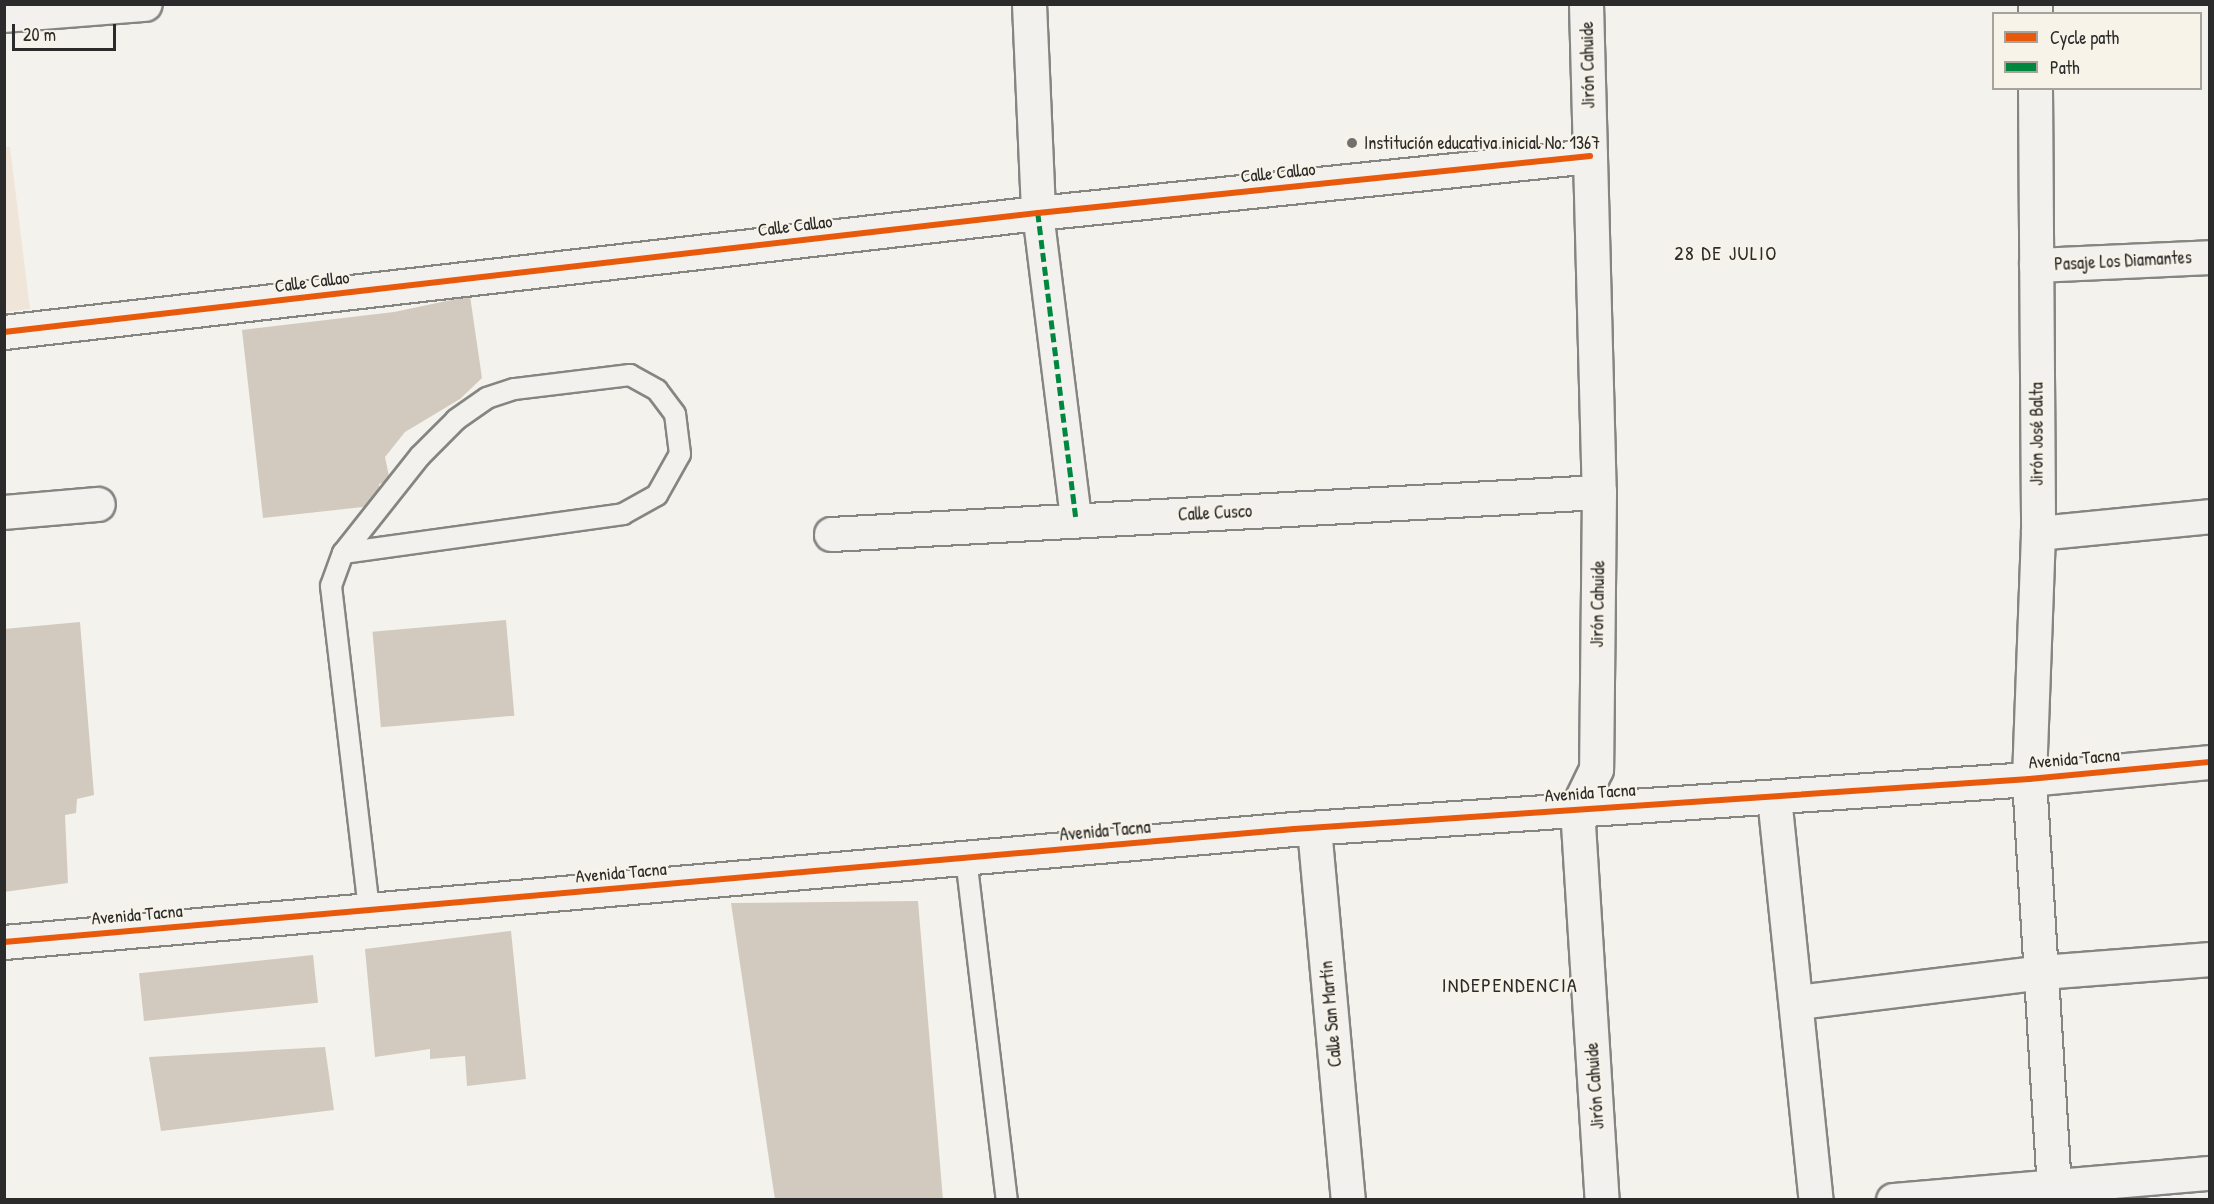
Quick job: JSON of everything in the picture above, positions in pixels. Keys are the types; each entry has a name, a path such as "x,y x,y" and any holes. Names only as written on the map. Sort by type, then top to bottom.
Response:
{"street":[{"path":"4,15 146,4"},
{"path":"1029,4 1038,213 1076,520"},
{"name":"Jirón Cahuide","path":"1586,4 1599,492 1596,769 1577,808 1602,1200"},
{"name":"Jirón José Balta","path":"2035,90 2038,532 2029,779 2055,1192"},
{"name":"Calle Callao","path":"4,332 1038,213 1590,156"},
{"name":"Pasaje Los Diamantes","path":"2036,265 2210,256"},
{"name":"Calle Cusco","path":"831,534 1599,492"},
{"path":"4,512 98,504"},
{"path":"2038,532 2210,516"},
{"name":"Avenida Tacna","path":"4,942 1314,828 1577,808 2029,779 2210,762"},
{"path":"1774,797 1798,1002 1816,1200"},
{"name":"Calle San Martín","path":"1314,828 1348,1200"},
{"path":"1798,1002 2042,972 2210,958"},
{"path":"1893,1200 2055,1192 2210,1173"}],"lane":[{"path":"343,553 623,514 657,495 680,454 675,414 657,390 630,375 513,389 487,398 456,420 420,456 343,553 331,586 369,910"},
{"path":"966,858 1007,1200"}],"shaded area":[{"path":"5,147 10,147 30,309 5,312"}],"building":[{"path":"470,296 482,378 460,399 405,432 385,457 390,481 379,484 381,505 263,518 242,330 394,312"},
{"path":"506,620 514,716 381,727 373,632"},
{"path":"80,622 94,795 77,799 76,813 65,815 68,883 4,892 4,629"},
{"path":"918,901 943,1200 775,1200 731,903"},
{"path":"511,931 526,1079 467,1086 465,1056 430,1059 430,1049 375,1057 365,949"},
{"path":"313,955 318,1003 144,1021 139,973"},
{"path":"325,1047 334,1110 161,1131 149,1057"}],"marked path":[{"path":"1038,213 1076,520"}],"cycle path":[{"path":"4,332 1038,213 1590,156"},
{"path":"4,942 1294,829 2029,779 2210,762"}],"place":[{"name":"Institución educativa inicial No. 1367","path":"1352,143"}],"district":[{"name":"28 DE JULIO","path":"1726,252"},
{"name":"INDEPENDENCIA","path":"1510,984"}]}
